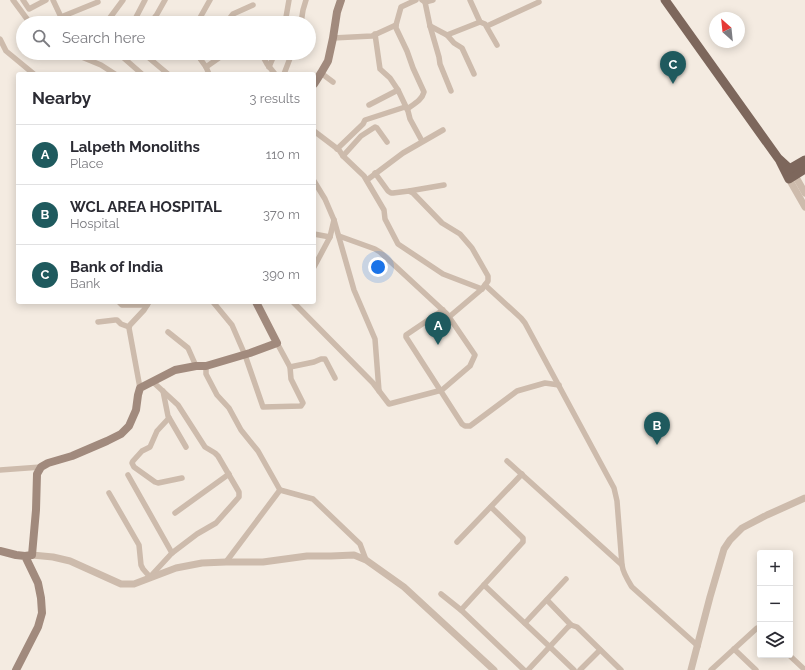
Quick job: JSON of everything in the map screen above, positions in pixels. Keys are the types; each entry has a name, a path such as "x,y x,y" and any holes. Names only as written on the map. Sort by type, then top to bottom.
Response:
{"main road":[{"path":"316,81 328,61 337,12 341,0"},
{"path":"665,0 790,174"},
{"path":"790,174 805,160"},
{"path":"790,174 805,169"},
{"path":"16,670 38,627 42,613 42,598 29,555 36,510 37,474 41,467 48,463 72,456 121,434 129,426 136,410 140,388 175,370 196,366 206,366 250,354 277,343 257,304"},
{"path":"0,551 16,555 29,555"}],"street":[{"path":"12,0 25,16"},
{"path":"23,0 29,9 46,0"},
{"path":"53,0 60,16"},
{"path":"113,16 123,0"},
{"path":"136,16 145,0"},
{"path":"156,16 165,0"},
{"path":"201,16 210,0"},
{"path":"286,16 289,0"},
{"path":"302,16 306,0"},
{"path":"337,149 363,124 365,120 407,109 424,94 396,28 401,7 416,0"},
{"path":"433,0 424,1 440,64 451,91"},
{"path":"470,0 480,22 487,26 497,45"},
{"path":"63,16 98,2"},
{"path":"487,26 539,2"},
{"path":"231,16 252,5"},
{"path":"447,35 480,22"},
{"path":"333,38 370,36 396,25"},
{"path":"430,26 447,35 454,43 462,48 474,74"},
{"path":"375,34 380,69 390,78 398,90 410,119 422,141"},
{"path":"0,39 6,51 16,59"},
{"path":"17,60 32,72"},
{"path":"89,60 112,72"},
{"path":"126,60 140,72"},
{"path":"151,60 166,72"},
{"path":"201,60 208,72"},
{"path":"206,67 216,60"},
{"path":"265,60 273,72"},
{"path":"269,67 272,60"},
{"path":"285,72 289,60"},
{"path":"321,73 333,82"},
{"path":"369,105 398,90"},
{"path":"343,156 361,136 375,127 387,142"},
{"path":"366,178 376,173 422,141 443,130"},
{"path":"316,133 339,150 343,156 366,178 384,210 385,219 398,244 443,274 484,287 523,320 614,488 617,501 622,564 626,579 698,646"},
{"path":"376,173 390,192 393,193 444,185"},
{"path":"790,174 805,193"},
{"path":"790,174 805,208"},
{"path":"316,184 324,197 334,220 354,290 375,339 379,391"},
{"path":"409,191 413,193 442,223 460,234 472,248 488,276 488,281 484,287 449,317"},
{"path":"316,264 330,237 334,220"},
{"path":"316,234 330,237"},
{"path":"295,304 373,383 389,404 442,390 470,366 476,355 449,317 442,310 377,250 339,236"},
{"path":"121,304 135,304"},
{"path":"140,388 129,327 147,304"},
{"path":"215,304 232,324 245,355 263,407 302,405 303,403 291,379 290,367 277,343"},
{"path":"442,310 406,336 462,424 470,426 517,391 545,383 559,385"},
{"path":"98,322 117,320 121,324 129,327"},
{"path":"168,332 188,348 196,366"},
{"path":"290,367 325,359 335,378"},
{"path":"206,366 206,374 217,395 229,408 241,430 258,451 280,490 313,499 360,544 366,560"},
{"path":"149,578 172,553 197,534 216,523 239,497 229,474 217,454 204,446 178,405 153,382"},
{"path":"163,391 169,418 186,447"},
{"path":"169,418 157,431 150,447 142,451 132,464 158,483 182,478"},
{"path":"507,461 622,564"},
{"path":"0,470 41,467"},
{"path":"175,513 229,474"},
{"path":"457,542 522,474"},
{"path":"128,475 172,553"},
{"path":"226,562 280,490"},
{"path":"109,493 139,545 141,565 149,578"},
{"path":"691,670 724,549 730,540 742,528 805,498"},
{"path":"461,610 524,540 491,507"},
{"path":"29,555 53,557 70,561 121,584 134,584 187,565 202,563 263,562 307,556 354,555 366,560 404,587 494,670"},
{"path":"524,623 566,579"},
{"path":"484,585 574,670"},
{"path":"441,594 461,610 524,670"},
{"path":"547,600 571,625 576,627 621,670"},
{"path":"528,670 571,625"},
{"path":"711,670 757,628"},
{"path":"734,649 756,670"},
{"path":"580,670 600,650"},
{"path":"792,658 805,670"}],"place":[{"name":"Bank of India","path":"673,84"},
{"name":"Lalpeth Monoliths","path":"438,345"},
{"name":"WCL AREA HOSPITAL","path":"657,445"}]}
